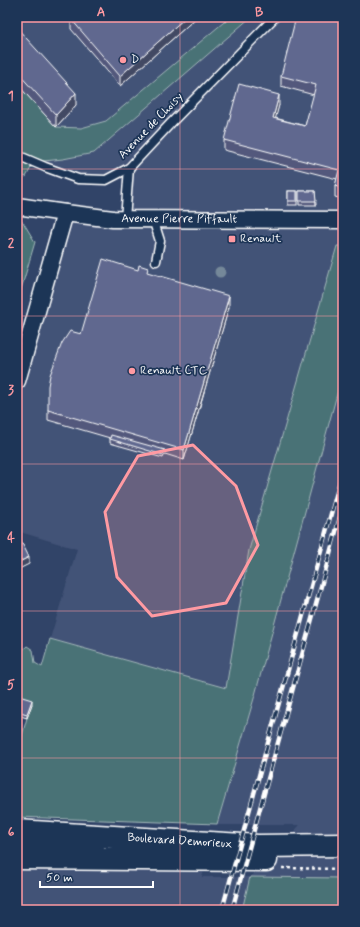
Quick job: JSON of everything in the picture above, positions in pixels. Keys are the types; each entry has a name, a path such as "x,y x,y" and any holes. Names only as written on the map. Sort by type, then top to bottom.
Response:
{"main road":[{"name":"Boulevard Demorieux","path":"17,831 258,846 343,845"},
{"name":"Boulevard Demorieux","path":"17,858 343,860"}],"street":[{"name":"Avenue Pierre Piffault","path":"17,206 65,213 125,219 343,220"},
{"path":"17,380 65,213"}],"lane":[{"name":"Avenue de Choisy","path":"17,155 45,167 78,178 106,180 129,168 275,17"},
{"path":"125,219 129,168"},
{"path":"153,219 160,241 156,261"},
{"path":"17,845 110,848"},
{"path":"164,851 343,853"}],"path":[{"path":"277,868 343,869"}],"highlighted area":[{"path":"193,445 236,486 258,545 226,603 152,616 117,577 105,512 138,456"}],"shaded area":[{"path":"17,17 343,17 343,910 242,910 243,903 241,910 17,910 17,845 210,853 202,877 250,877 300,825 217,825 255,695 50,639 77,549 17,531 17,381 65,213 125,219 129,169 106,180 78,179 34,162 26,177 17,173"}],"green space":[{"path":"230,17 251,17 94,153 63,159 34,162 26,177 17,173 17,84 56,127 81,128 106,121"},
{"path":"17,220 23,222 35,242 17,303"},
{"path":"337,246 343,246 343,372 255,695 217,824 17,817 17,753 31,704 17,705 17,655 27,646 33,650 35,663 42,667 50,639 226,688 249,550"},
{"path":"250,877 343,878 343,910 242,910"}],"building":[{"name":"D","path":"73,17 186,17 120,76 71,19"},
{"path":"296,17 343,17 343,189 335,186 339,170 224,140 239,84 279,95 273,118 305,126 316,85 281,76"},
{"path":"17,28 76,93 56,115 17,72"},
{"path":"288,191 297,191 297,201 288,201"},
{"path":"299,191 315,191 316,201 299,201"},
{"name":"Renault CTC","path":"103,259 138,270 139,265 148,268 147,272 229,296 184,450 48,410 48,386 50,375 62,343 70,331 81,334"},
{"path":"111,435 165,450 163,455 110,439"},
{"path":"21,541 29,557 17,563 17,543"},
{"path":"19,696 32,700 27,714 17,711"}],"railway":[{"path":"222,910 343,470"},
{"path":"232,910 343,506"}],"place":[{"name":"D","path":"123,60"},
{"name":"Renault","path":"232,239"},
{"name":"Renault CTC","path":"132,371"}]}
